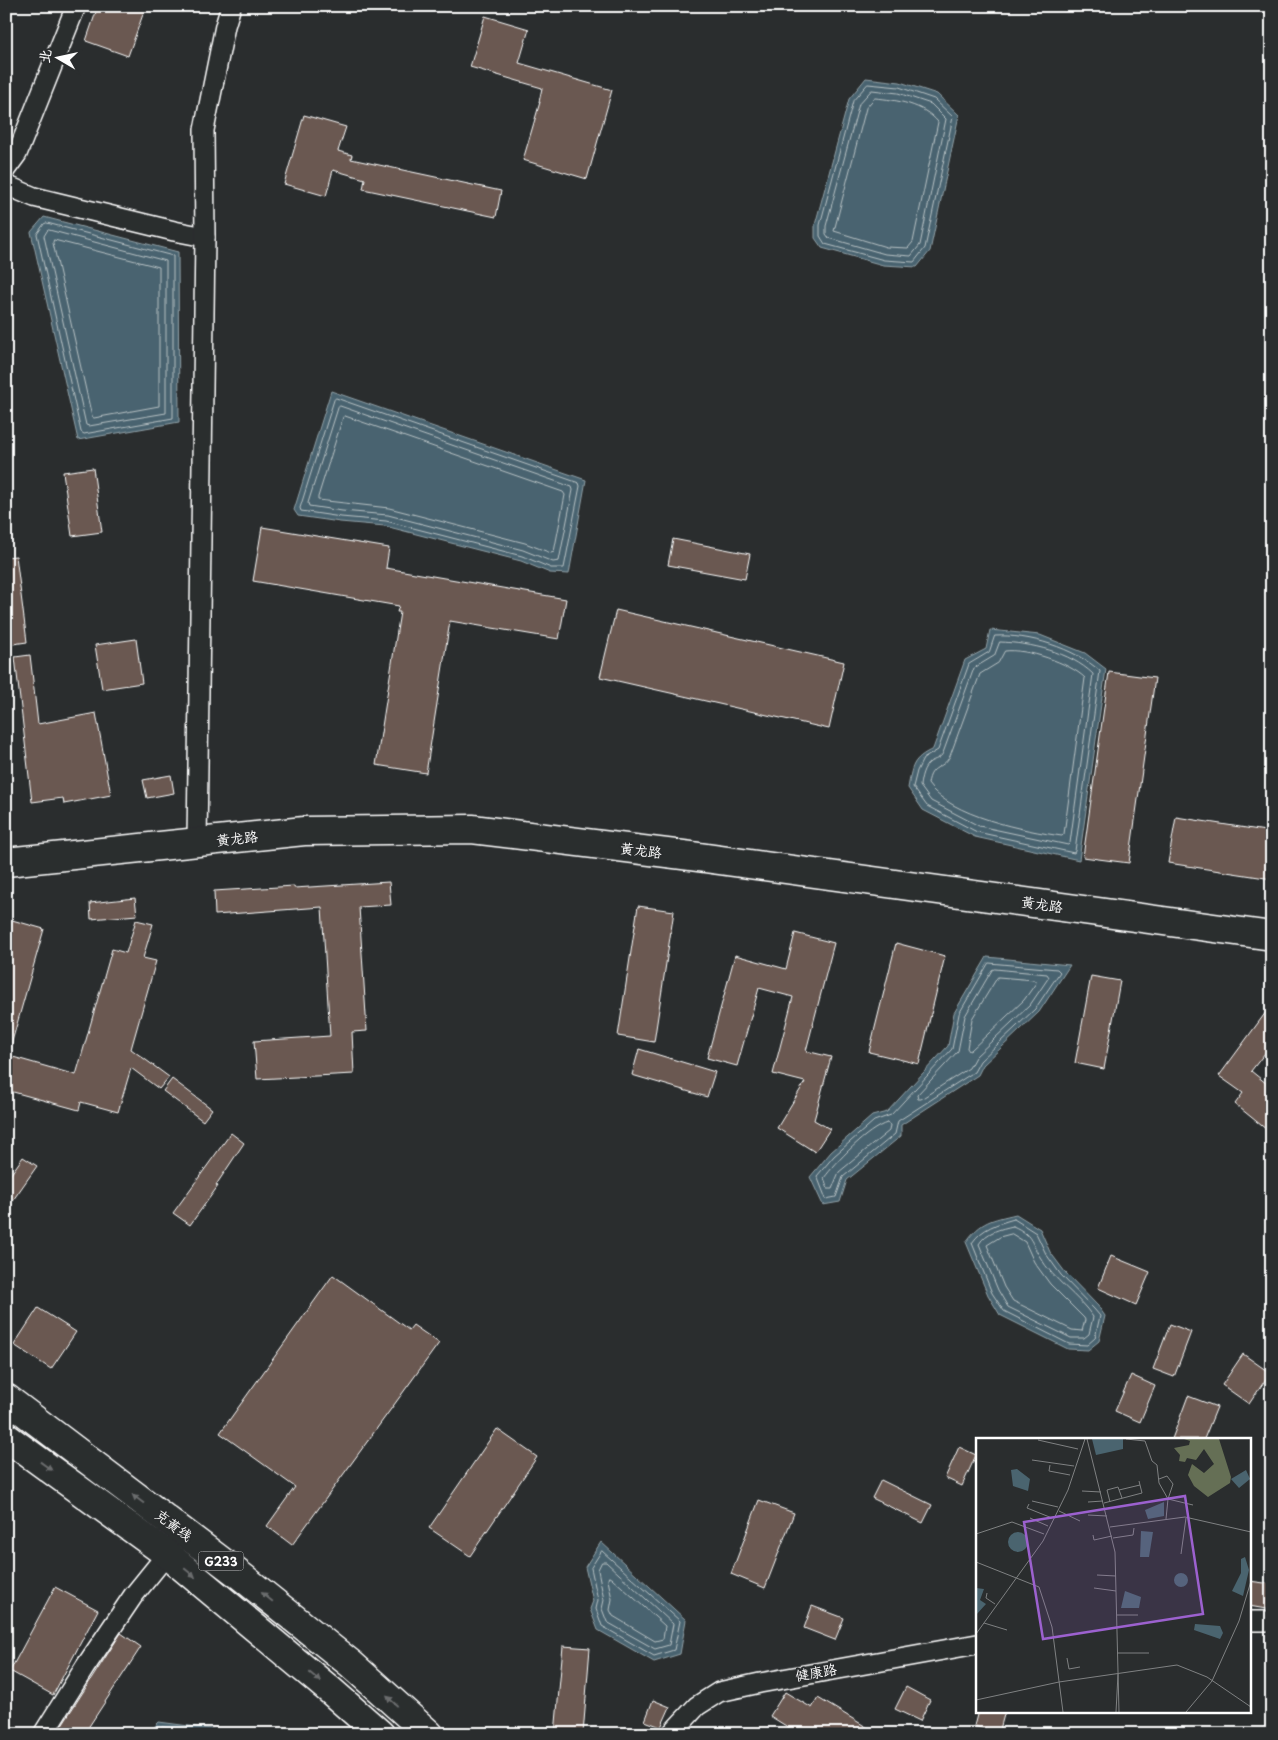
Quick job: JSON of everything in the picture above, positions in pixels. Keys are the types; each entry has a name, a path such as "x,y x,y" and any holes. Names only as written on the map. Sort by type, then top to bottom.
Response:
{"main road":[{"name":"黄龙路","path":"6,862 304,831 472,829 692,856 1272,936"},
{"name":"克黄线","path":"6,1398 241,1576 351,1664 429,1734"},
{"name":"克黄线","path":"6,1437 166,1554 331,1690 380,1734"}],"street":[{"path":"6,169 18,154 76,6"},
{"path":"197,842 205,237 204,130 224,26 231,6"},
{"path":"6,185 34,197 205,237"},
{"path":"43,1734 133,1596 166,1554"},
{"path":"1250,1620 1272,1621"},
{"name":"健康路","path":"671,1734 697,1706 719,1692 976,1644"}],"water":[{"path":"866,78 900,82 937,94 959,115 930,251 917,267 883,265 822,248 815,238 815,225 849,99"},
{"path":"44,217 178,252 179,422 78,440 31,232"},
{"path":"331,391 586,480 569,574 550,573 521,561 385,526 298,516 294,510"},
{"path":"990,630 1040,635 1085,653 1106,669 1079,860 975,837 923,810 908,788 914,764 921,756 933,749 965,660 986,649"},
{"path":"987,957 1070,965 1039,1012 983,1065 978,1075 901,1125 901,1136 847,1180 840,1202 823,1205 810,1177 831,1152 872,1116 887,1112 948,1046 954,1013"},
{"path":"1016,1214 1040,1229 1050,1252 1065,1272 1098,1306 1105,1316 1099,1341 1088,1350 1068,1349 1000,1315 988,1295 966,1242 971,1235 987,1222"},
{"path":"601,1542 686,1620 680,1654 654,1662 598,1630 590,1609 593,1601 585,1567"},
{"path":"159,1722 249,1734 147,1734"}],"building":[{"path":"98,6 146,6 128,56 86,41"},
{"path":"485,16 529,29 519,63 612,90 587,179 523,160 540,102 542,88 470,67"},
{"path":"304,115 346,127 338,151 352,155 351,159 501,191 496,217 363,189 365,179 333,170 326,196 284,184"},
{"path":"93,468 102,532 72,536 63,472"},
{"path":"262,527 389,548 386,568 566,599 559,639 450,621 426,773 376,765 400,612 397,612 399,606 253,581"},
{"path":"673,539 750,554 745,579 668,565"},
{"path":"16,556 27,642 6,645 6,557"},
{"path":"616,610 844,662 829,729 600,677"},
{"path":"136,639 142,683 102,689 95,645"},
{"path":"30,655 38,724 96,713 111,795 64,804 63,798 32,802 15,657"},
{"path":"1109,672 1155,678 1129,863 1083,857"},
{"path":"171,775 174,793 147,798 143,780"},
{"path":"1176,817 1272,832 1272,879 1168,863"},
{"path":"389,882 391,905 359,907 367,1031 352,1032 354,1074 257,1079 254,1041 330,1036 322,907 215,915 214,891"},
{"path":"135,898 137,915 91,919 90,903"},
{"path":"638,906 674,911 654,1042 618,1036"},
{"path":"12,920 44,929 11,1045 6,1044 6,942"},
{"path":"136,920 153,924 143,958 156,961 131,1049 169,1077 159,1089 131,1068 118,1112 81,1102 79,1110 6,1090 6,1055 76,1075 112,949 126,953"},
{"path":"795,933 834,943 806,1051 831,1057 814,1120 830,1129 815,1152 777,1128 805,1082 773,1074 793,997 759,988 737,1066 707,1058 735,955 786,969"},
{"path":"896,943 945,956 919,1064 869,1052"},
{"path":"1091,976 1120,981 1104,1069 1075,1063"},
{"path":"1272,1004 1272,1044 1251,1071 1272,1088 1272,1134 1235,1104 1243,1093 1219,1076"},
{"path":"639,1049 715,1072 707,1097 632,1075"},
{"path":"172,1079 212,1109 203,1121 163,1091"},
{"path":"231,1133 244,1143 216,1185 218,1186 190,1225 173,1213"},
{"path":"23,1157 37,1166 6,1210 6,1181"},
{"path":"1111,1256 1150,1272 1136,1305 1098,1288"},
{"path":"333,1275 409,1330 413,1325 439,1343 292,1545 267,1526 295,1487 220,1433"},
{"path":"38,1308 76,1332 51,1369 14,1345"},
{"path":"1170,1324 1191,1332 1174,1377 1153,1369"},
{"path":"1243,1354 1270,1373 1249,1404 1222,1385"},
{"path":"1131,1375 1155,1386 1140,1422 1115,1411"},
{"path":"1188,1396 1217,1407 1204,1438 1172,1438"},
{"path":"497,1429 537,1457 470,1556 429,1528"},
{"path":"959,1447 976,1455 962,1486 945,1478"},
{"path":"881,1480 932,1505 923,1523 872,1498"},
{"path":"759,1500 794,1513 765,1588 731,1574"},
{"path":"1250,1581 1272,1584 1272,1610 1250,1606"},
{"path":"55,1587 98,1610 53,1695 10,1671"},
{"path":"812,1606 844,1618 835,1640 804,1628"},
{"path":"121,1633 141,1647 84,1734 56,1734"},
{"path":"563,1646 590,1648 583,1734 555,1734"},
{"path":"906,1687 930,1700 920,1721 895,1709"},
{"path":"785,1692 812,1708 818,1698 878,1734 799,1734 770,1716"},
{"path":"653,1700 670,1707 661,1727 645,1721"},
{"path":"978,1712 1005,1712 999,1733 974,1726"}]}
